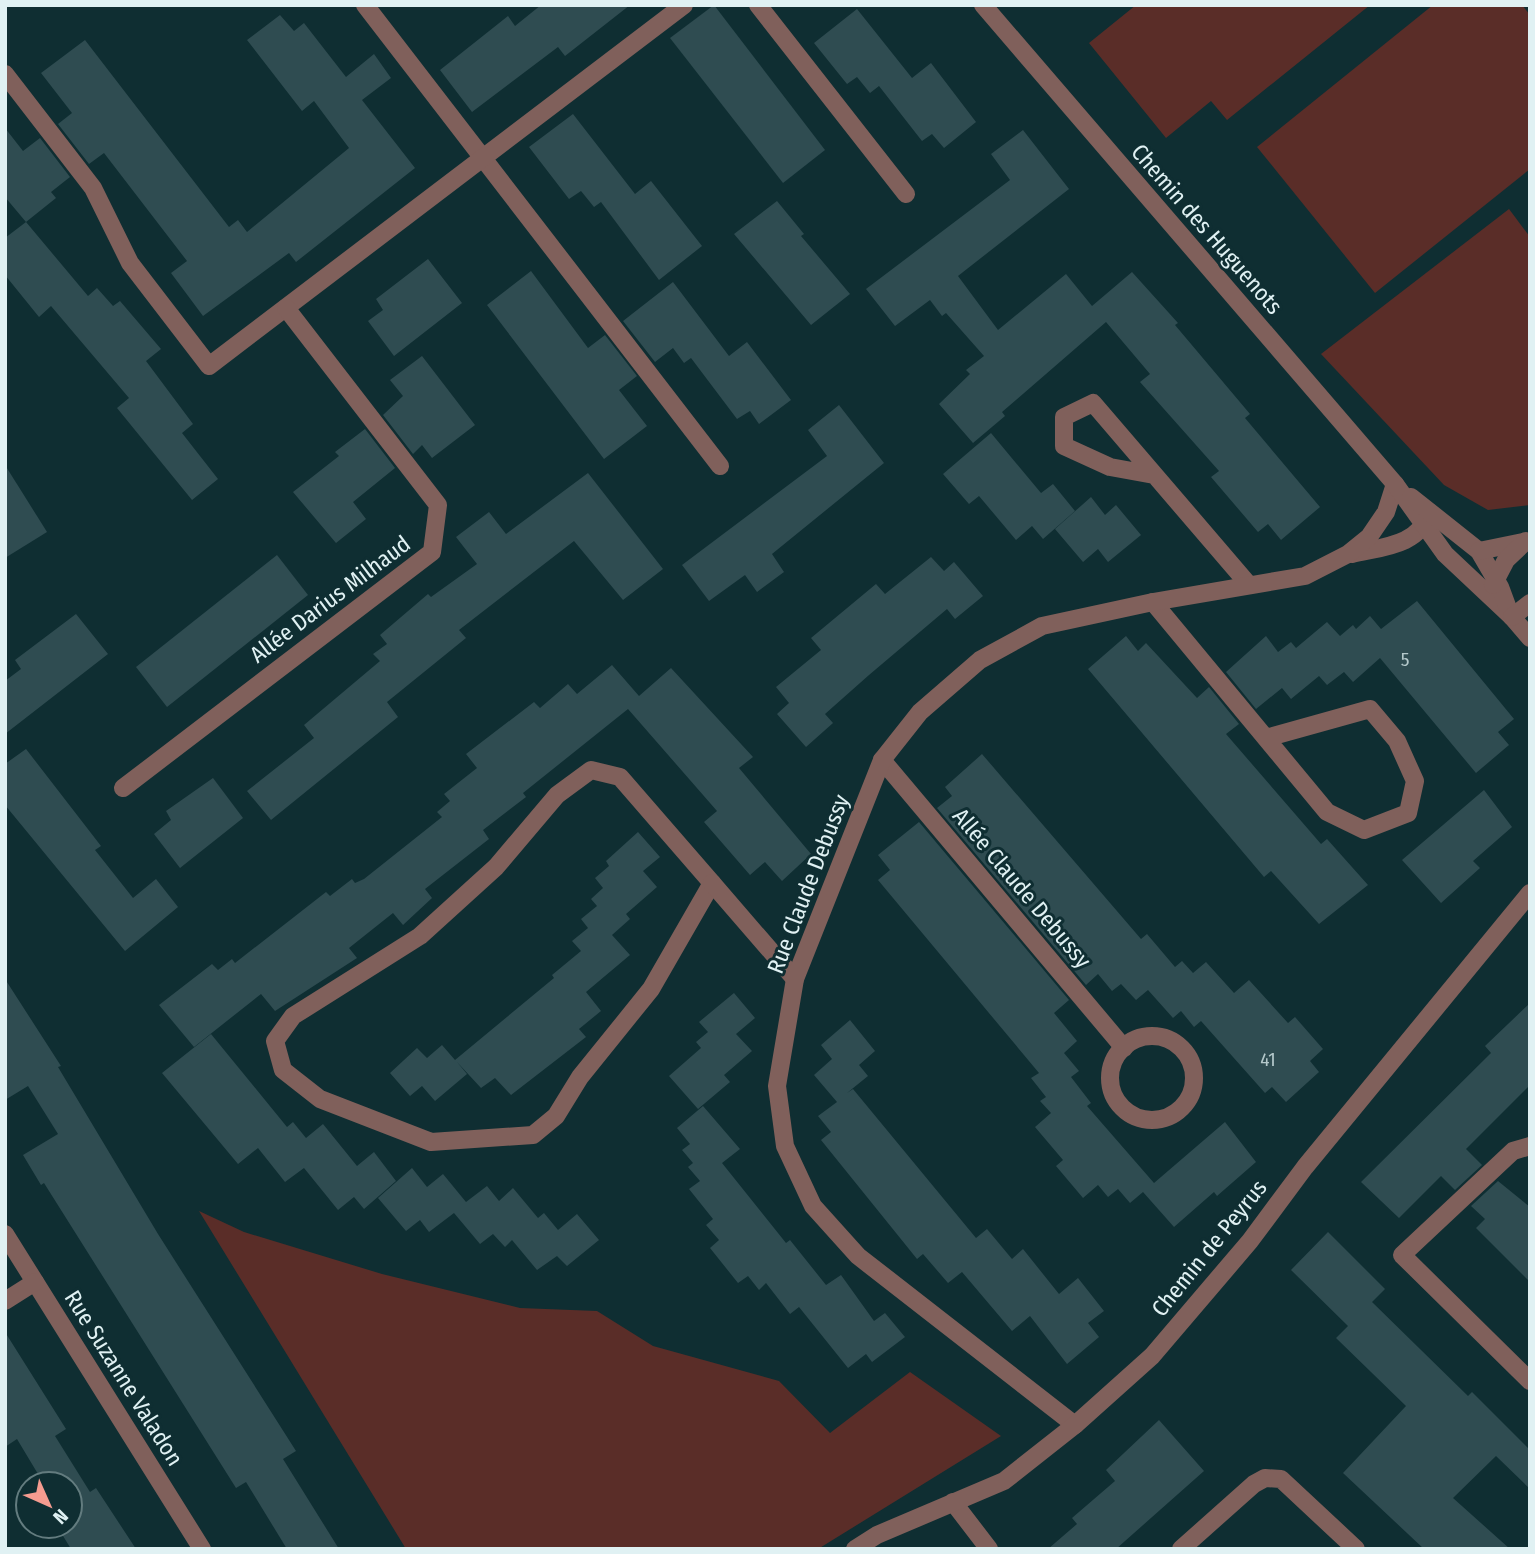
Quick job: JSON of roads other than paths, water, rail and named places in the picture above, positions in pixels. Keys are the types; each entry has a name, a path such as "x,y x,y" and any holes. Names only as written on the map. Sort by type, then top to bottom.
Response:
{"street":[{"path":"365,5 720,466"},
{"path":"5,75 93,188 130,262 209,366 684,5"},
{"path":"758,5 906,194"},
{"name":"Chemin des Huguenots","path":"983,5 1427,519 1445,554 1512,617 1530,638"},
{"name":"Allée Darius Milhaud","path":"123,788 432,552 438,505 286,308"},
{"path":"1154,475 1110,467 1064,446 1064,417 1093,403 1249,585"},
{"name":"Rue Claude Debussy","path":"1075,1425 858,1256 813,1206 785,1146 777,1086 795,979 882,760 920,712 980,660 1042,626 1153,602 1305,576 1348,554 1369,537 1386,512 1395,484"},
{"name":"Chemin des Huguenots","path":"1427,519 1479,551 1512,617"},
{"name":"Rue Claude Debussy","path":"1348,554 1411,538 1427,519"},
{"path":"1479,551 1528,540"},
{"path":"1493,601 1494,578 1506,560 1528,540"},
{"path":"1153,602 1327,812 1364,830 1408,813 1415,780 1397,741 1370,709 1266,738"},
{"path":"1512,617 1530,603"},
{"name":"Allée Claude Debussy","path":"882,760 1124,1048"},
{"path":"712,883 651,989 580,1077 556,1116 533,1135 430,1142 320,1100 283,1070 275,1041 293,1016 421,936 496,867 557,795 591,770 620,776 795,979"},
{"name":"Chemin de Peyrus","path":"856,1549 877,1535 1004,1481 1075,1425 1152,1356 1251,1241 1305,1167 1530,893"},
{"path":"1150,1036 1164,1037 1182,1049 1193,1067 1194,1082 1191,1096 1182,1108 1172,1116 1159,1120 1133,1116 1122,1108 1111,1084 1115,1058 1124,1048 1150,1036"},
{"path":"1530,1146 1513,1151 1402,1255 1530,1381"},
{"name":"Rue Suzanne Valadon","path":"5,1234 202,1549"},
{"path":"5,1301 35,1282"},
{"path":"1181,1549 1254,1484 1265,1478 1281,1479 1356,1549"},
{"path":"953,1502 989,1549"}]}
